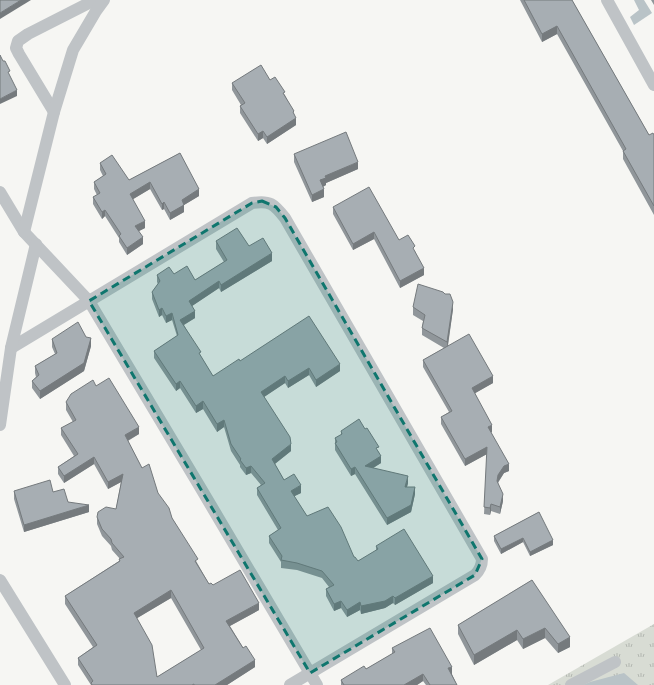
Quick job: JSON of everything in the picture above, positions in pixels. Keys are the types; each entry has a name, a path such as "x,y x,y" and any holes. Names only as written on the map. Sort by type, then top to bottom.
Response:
{"street":[{"path":"54,112 19,54 16,48 18,41 28,34 95,0"},
{"path":"24,232 54,112 73,50 104,0"},
{"path":"607,0 654,85"},
{"path":"0,192 24,232 89,301 317,685"},
{"path":"11,348 252,203 262,201 270,203 276,207 285,218 482,559 480,570 475,575 290,685"},
{"path":"0,426 2,386 36,244"},
{"path":"0,580 65,685"},
{"path":"571,685 614,662"}],"highlighted area":[{"path":"262,201 276,207 285,218 482,559 475,575 310,673 89,301 252,203"}],"green space":[{"path":"654,624 654,685 548,685"}],"shaded area":[{"path":"634,0 644,0 652,13 634,25 630,17 639,10"},
{"path":"624,673 638,685 583,685 590,682"}],"building":[{"path":"0,0 21,0 0,13"},
{"path":"524,0 572,0 649,135 653,133 654,135 654,206 623,151 626,149 557,26 542,34"},
{"path":"0,55 10,71 8,72 17,90 0,99"},
{"path":"261,65 270,80 275,77 285,92 283,93 294,111 293,112 296,118 267,137 263,131 258,134 240,106 245,103 232,83"},
{"path":"346,132 358,162 325,176 326,178 320,180 324,189 312,195 294,154"},
{"path":"180,153 199,189 182,200 184,205 170,213 164,202 162,204 150,182 130,194 145,221 135,226 143,237 127,248 119,236 121,234 105,210 102,212 93,197 100,193 94,182 106,174 100,163 112,155 129,180"},
{"path":"369,187 399,240 408,235 415,246 413,248 424,268 400,281 374,232 353,244 333,207"},
{"path":"237,228 249,246 263,238 272,253 221,285 219,281 189,301 195,311 180,320 201,352 199,353 213,376 239,359 240,361 309,316 340,364 316,380 309,368 288,381 285,376 261,392 290,437 291,444 272,459 284,480 294,474 301,485 291,491 307,516 328,507 341,527 354,557 358,561 378,549 376,546 404,529 433,576 395,598 393,596 385,601 361,606 360,602 347,610 341,601 334,604 326,589 334,585 322,571 297,563 281,560 282,556 269,536 281,528 257,488 265,483 251,466 246,468 240,460 241,459 231,444 224,420 217,424 203,401 196,406 180,381 176,384 154,351 178,335 172,313 166,316 162,308 159,310 152,292 160,281 157,275 169,267 174,274 187,266 195,280 227,260 216,241"},
{"path":"418,284 445,294 450,294 453,302 447,342 422,328 425,315 413,307"},
{"path":"78,322 86,337 91,338 84,363 40,391 32,381 39,375 35,366 57,353 52,339"},
{"path":"469,334 493,376 472,388 492,425 488,427 509,464 504,466 498,475 497,481 503,494 500,507 491,504 490,508 484,507 487,447 465,459 441,417 452,411 423,360"},
{"path":"109,378 139,427 125,435 142,468 149,464 158,493 169,508 172,518 198,559 195,561 209,584 211,583 213,585 240,570 259,603 226,621 243,648 246,646 255,660 215,685 92,685 91,683 93,681 78,658 97,645 65,596 124,557 102,529 97,517 98,512 106,507 116,509 123,474 108,482 94,457 64,476 58,467 78,454 61,428 76,420 66,402 71,394 93,380 96,386","holes":["171,590 204,648 157,677 152,645 134,613"]},
{"path":"359,419 365,429 367,428 379,447 376,448 381,456 365,466 408,476 405,487 415,487 411,505 387,518 355,467 351,469 335,443 337,442 335,438 342,434 341,431"},
{"path":"50,480 53,492 64,489 68,502 89,505 24,525 14,491"},
{"path":"539,512 553,540 530,552 523,538 501,549 494,536"},
{"path":"532,580 570,637 558,644 545,628 523,639 517,630 474,655 458,625"},
{"path":"430,628 452,667 448,668 457,685 430,685 423,674 404,685 344,685 341,680 364,666 366,669 395,652 392,648"}]}
